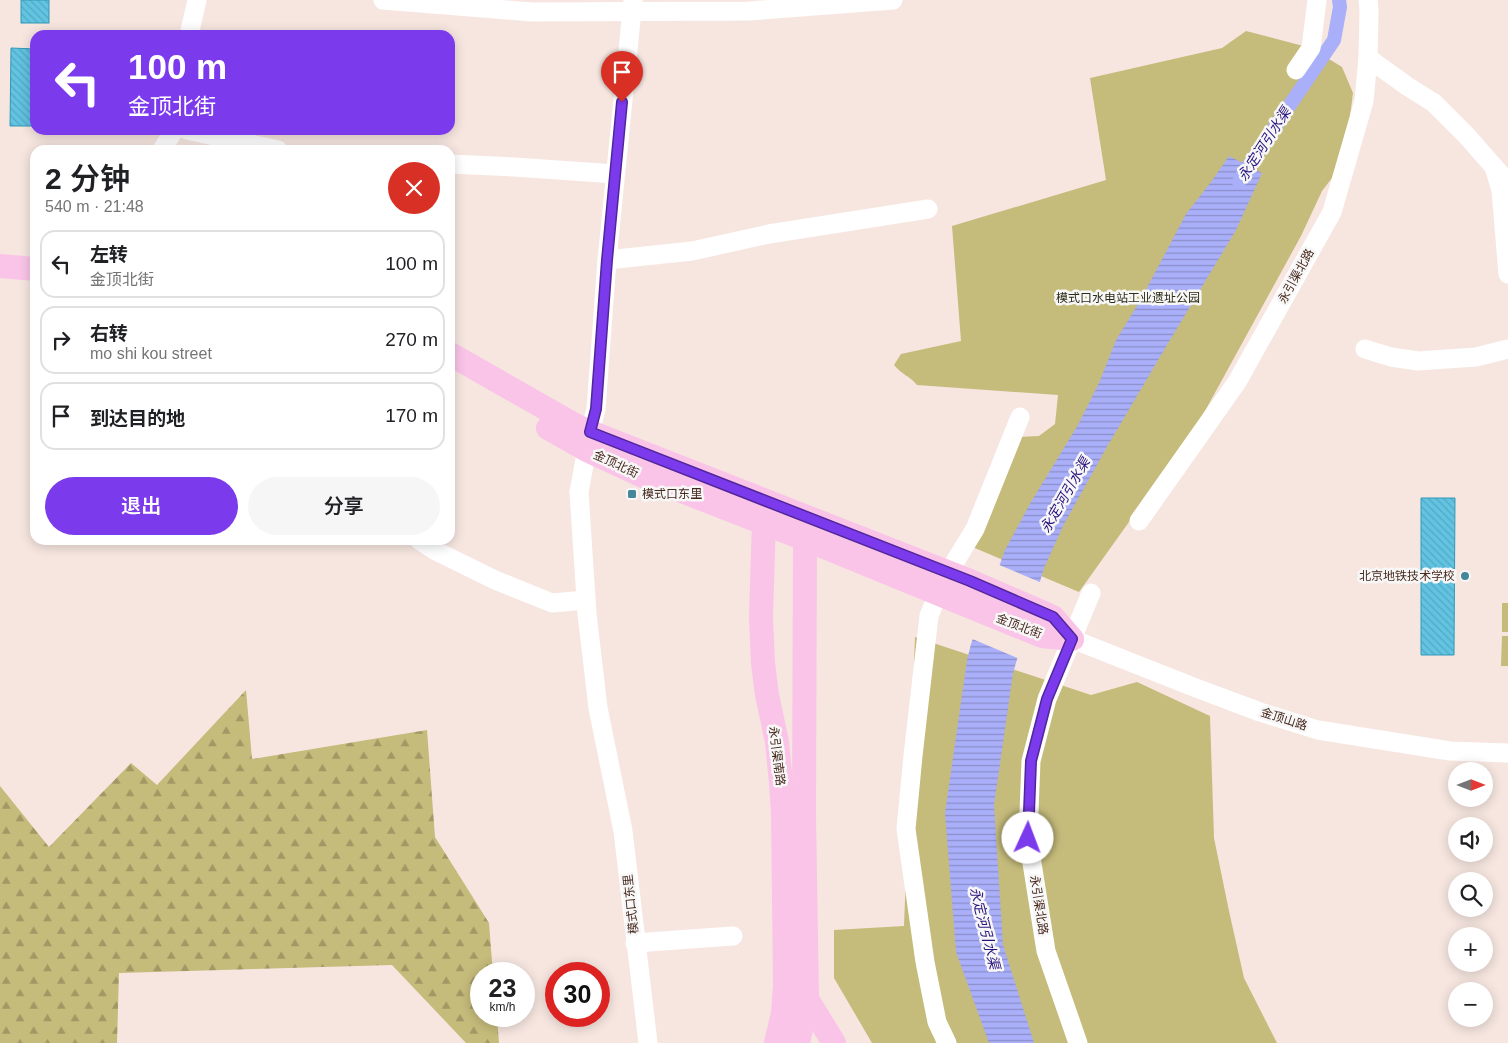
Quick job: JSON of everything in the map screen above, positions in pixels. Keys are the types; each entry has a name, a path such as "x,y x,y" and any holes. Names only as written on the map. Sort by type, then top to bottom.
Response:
{"main road":[{"path":"0,251 30,253"},
{"path":"0,266 30,269"},
{"name":"金顶北街","path":"455,357 573,424 588,441"},
{"name":"金顶北街","path":"455,375 588,441 954,587 1039,623 1042,636 1072,639"},
{"name":"永引渠南路","path":"766,512 761,618 763,663 777,742 783,814 785,986 799,1031 776,1043"},
{"name":"永引渠南路","path":"807,528 804,814 807,1000"},
{"path":"799,1031 807,1000"},
{"path":"807,1000 834,1043"}],"street":[{"path":"190,30 197,0"},
{"path":"383,0 532,12 632,6 749,11 893,0"},
{"path":"1296,70 1311,48 1317,0"},
{"name":"永引渠北路","path":"1139,521 1237,382 1332,212 1364,101 1368,58 1368,0"},
{"name":"模式口东里","path":"632,6 607,260 596,409 588,441 580,492 586,600 598,708 623,831 648,1043"},
{"path":"1368,58 1434,103 1467,136 1502,176 1508,179"},
{"path":"210,135 255,145"},
{"path":"455,164 514,166 615,174"},
{"path":"1493,166 1501,190 1508,274"},
{"path":"607,260 692,251 769,234 928,208"},
{"path":"1365,350 1391,357 1418,361 1476,357 1508,349"},
{"path":"947,1043 937,1022 925,962 906,829 929,616 954,587 975,529 1020,418"},
{"path":"427,545 495,580 552,603 586,600"},
{"name":"永引渠北路","path":"1078,1043 1046,950 1028,838 1031,761 1047,699 1091,593"},
{"name":"金顶山路","path":"1072,639 1260,712 1318,730 1450,751 1508,753"},
{"path":"635,943 733,936"}],"green space":[{"name":"模式口水电站工业遗址公园","path":"1246,31 1311,48 1342,67 1353,93 1349,124 1332,178 1322,191 1301,236 1194,431 1079,592 970,546 1019,437 1039,436 1055,424 1058,395 917,385 894,365 901,354 961,341 952,226 1106,180 1090,78 1222,48"},
{"path":"1502,603 1508,603 1508,632 1502,632"},
{"path":"1502,636 1508,636 1508,666 1501,666"},
{"path":"915,637 1091,695 1137,682 1210,716 1214,838 1244,978 1277,1043 872,1043 834,978 834,930 904,926"},
{"path":"246,690 252,759 427,730 435,837 489,923 492,962 470,962 470,1027 498,1027 499,1043 466,1043 392,965 119,973 117,1043 0,1043 0,786 49,847 131,763 157,785"}],"water":[{"path":"1229,156 1262,173 1236,230 1108,445 1064,524 1044,568 1013,673 994,805 1003,945 1034,1043 989,1043 956,952 945,813 967,660 971,644 1005,550 1031,502 1078,425 1099,383 1116,340 1140,301 1186,214"}],"pier":[{"path":"997,564 1042,583 1020,659 970,638"}],"building":[{"path":"21,0 49,0 49,23 21,23"},
{"path":"11,48 30,49 30,126 10,126"},
{"path":"1421,498 1455,498 1454,655 1421,655"}],"waterway":[{"name":"永定河引水渠","path":"1239,182 1334,40 1340,7 1339,0"}],"place":[{"name":"模式口东里","path":"632,494"},
{"name":"北京地铁技术学校","path":"1465,576"}],"route":[{"path":"622,102 607,260 596,409 590,432 970,581 1053,617 1072,639 1047,699 1031,761 1028,838"}]}
